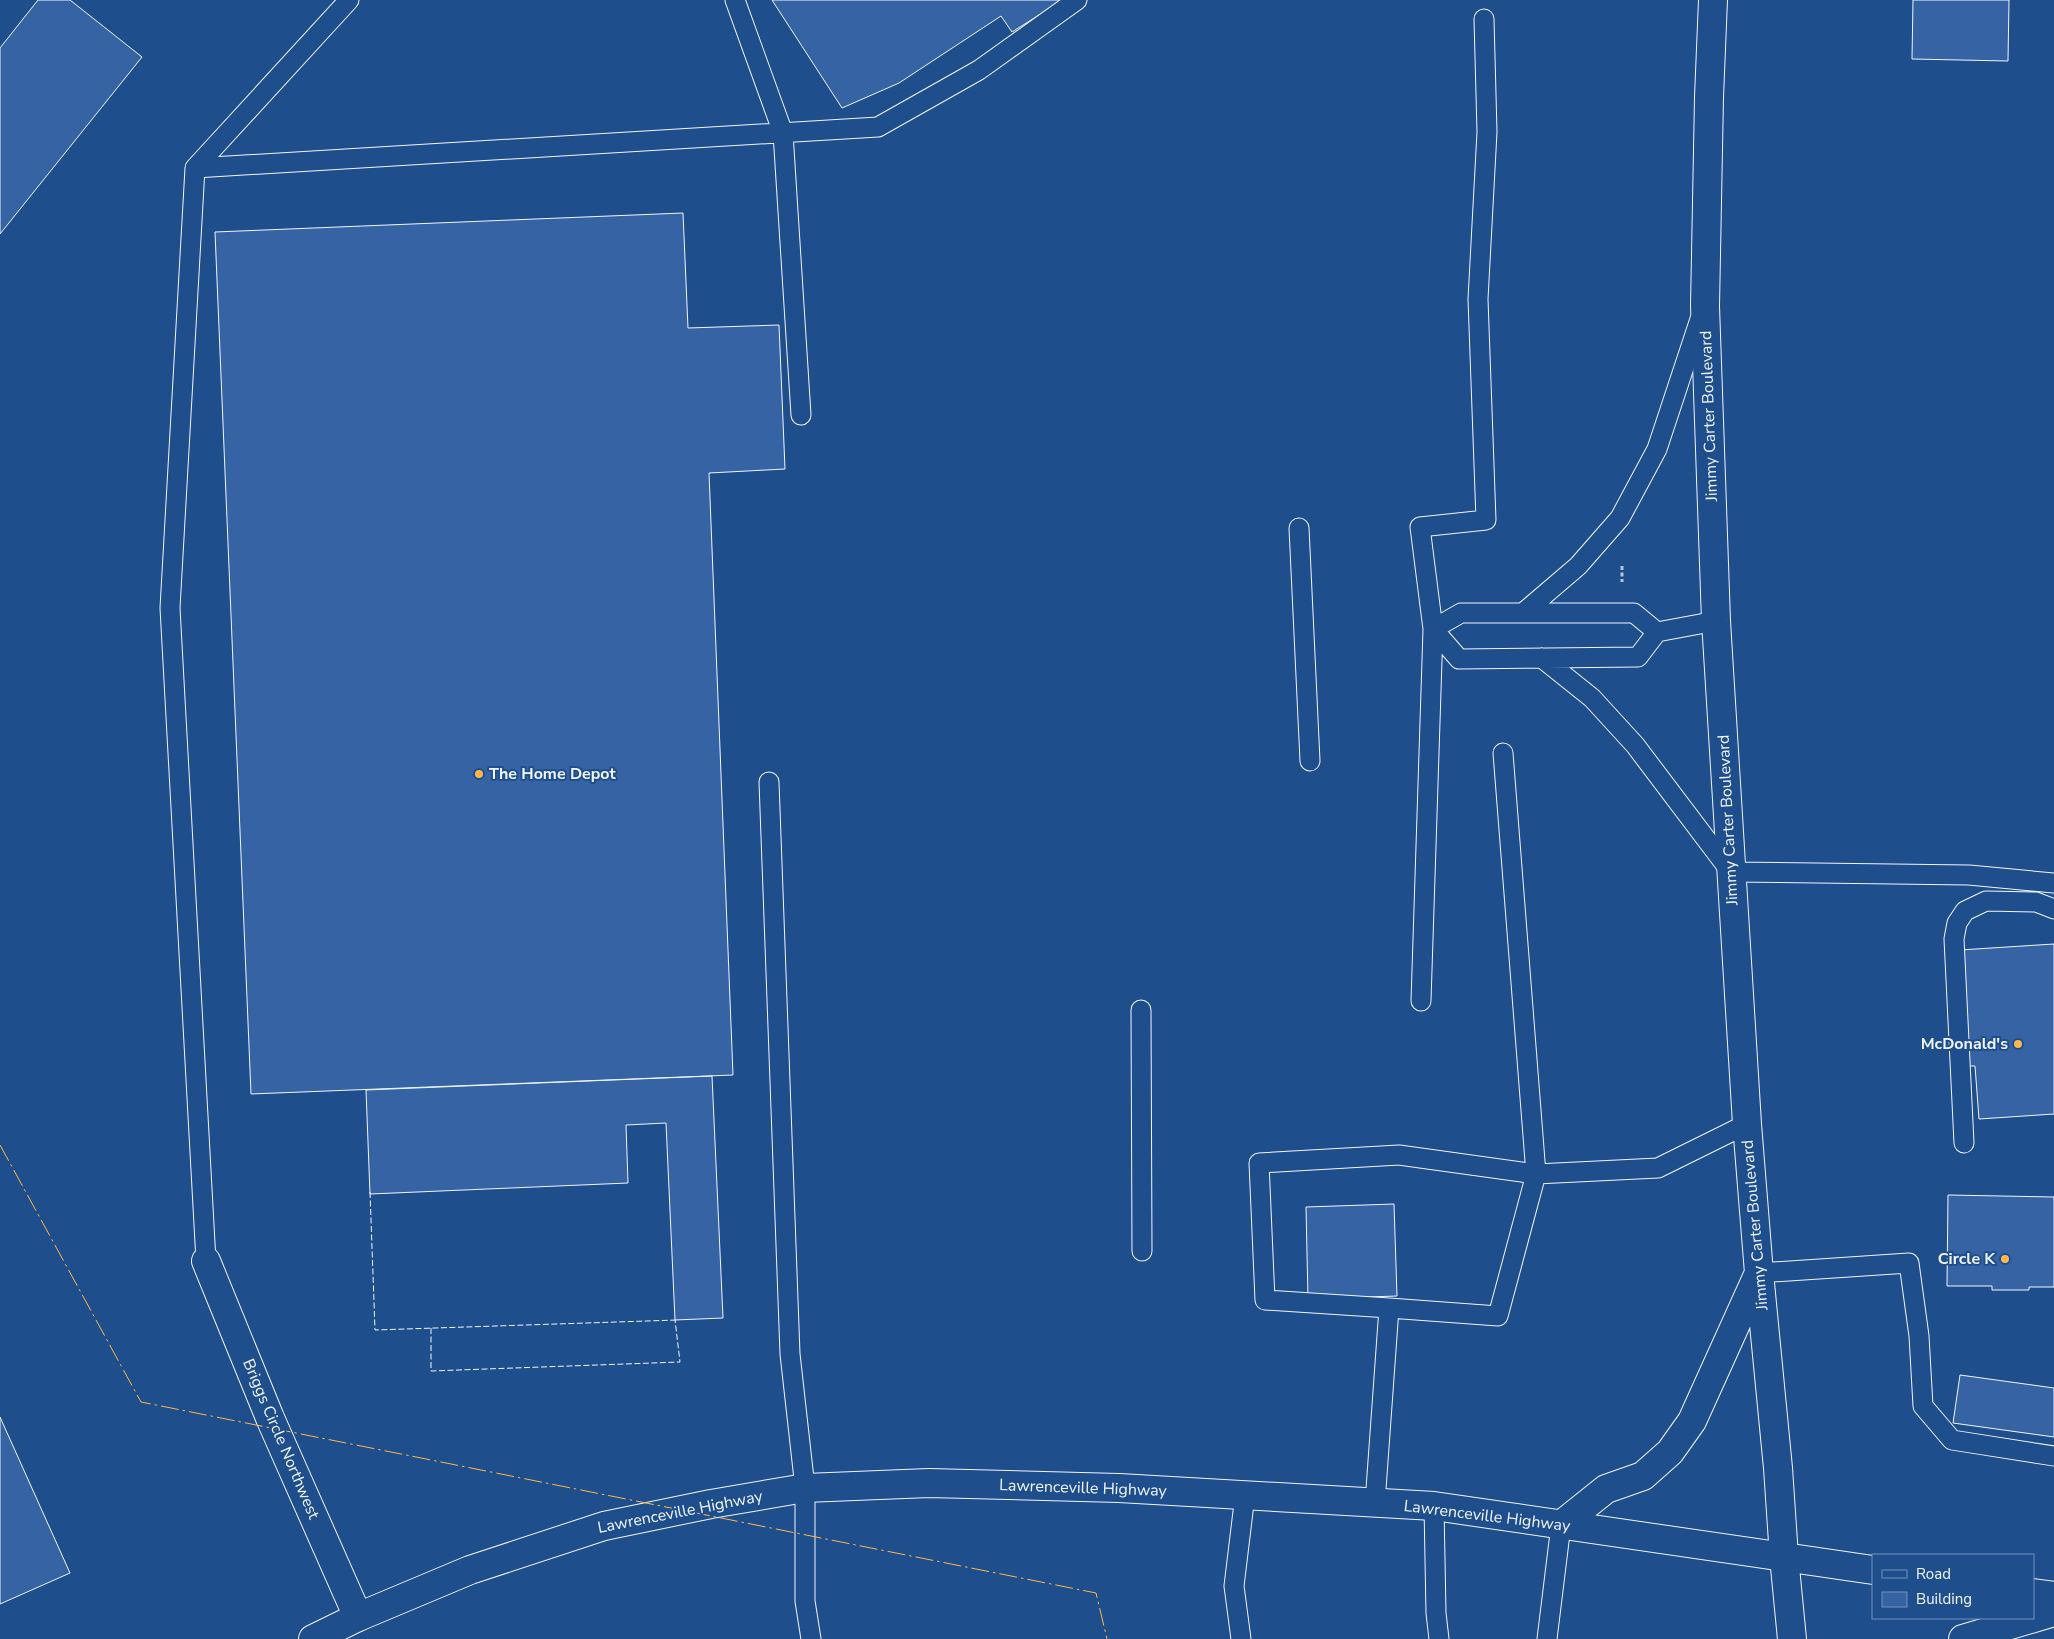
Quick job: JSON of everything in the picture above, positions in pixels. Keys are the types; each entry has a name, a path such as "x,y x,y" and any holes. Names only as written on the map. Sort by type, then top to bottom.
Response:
{"main road":[{"name":"Jimmy Carter Boulevard","path":"1713,0 1705,306 1716,620 1746,1124 1792,1639"},
{"name":"Briggs Circle Northwest","path":"206,1261 270,1418 358,1617"},
{"path":"1561,1524 1606,1489 1643,1476 1670,1452 1692,1421 1759,1273"},
{"name":"Lawrenceville Highway","path":"313,1639 358,1617 470,1570 604,1526 711,1504 805,1488 929,1483 1119,1488 1434,1506 1872,1570"},
{"path":"2034,1593 2054,1596"},
{"path":"2034,1618 2054,1612"},
{"path":"1963,1639 2030,1619"}],"lane":[{"path":"206,1261 170,608 195,168 349,0"},
{"path":"734,0 783,133 801,415"},
{"path":"195,168 878,127 979,70 1077,0"},
{"path":"1421,1001 1433,629 1420,528 1486,520 1478,299 1487,132 1484,19"},
{"path":"1523,613 1578,566 1620,518 1657,449 1705,306"},
{"path":"1299,528 1310,761"},
{"path":"1433,629 1461,613 1634,613 1657,632"},
{"path":"1433,629 1459,659 1638,657 1657,632 1716,620"},
{"path":"1542,658 1592,698 1635,745 1731,872 1969,875 2054,883"},
{"path":"1503,753 1536,1174 1498,1316 1265,1300 1260,1164 1399,1155 1536,1174 1658,1168 1746,1124"},
{"path":"770,782 790,1354 805,1488 805,1601 811,1639"},
{"path":"1964,1143 1954,939 1957,923 1966,911 1986,901 2045,902 2054,909"},
{"path":"1141,1010 1142,1251"},
{"path":"1759,1273 1909,1263 1919,1336 1923,1406 1952,1440 2054,1456"},
{"path":"1375,1503 1389,1308"},
{"path":"1241,1639 1234,1586 1245,1495"},
{"path":"1434,1506 1436,1613 1440,1639"},
{"path":"1547,1639 1561,1524"}],"building":[{"path":"38,0 70,0 142,57 0,234 0,48"},
{"path":"772,0 1063,0 1012,32 1001,16 899,83 842,108"},
{"path":"1913,0 2009,0 2008,61 1912,59"},
{"name":"The Home Depot","path":"683,213 688,328 779,325 785,469 709,473 733,1075 251,1094 215,232"},
{"path":"2054,944 2054,1114 1979,1119 1975,1066 1968,1066 1960,950"},
{"path":"712,1076 723,1318 675,1320 666,1123 626,1125 628,1183 370,1194 366,1090"},
{"path":"1948,1195 2054,1197 2054,1287 2029,1287 2029,1290 1992,1290 1992,1286 1947,1286"},
{"path":"1394,1204 1397,1296 1308,1299 1306,1207"},
{"path":"1960,1375 2054,1388 2054,1437 1953,1423"},
{"path":"0,1417 70,1573 0,1604"}],"fence":[{"path":"370,1192 375,1330 677,1320"},
{"path":"431,1328 431,1371 680,1362 675,1320"}],"power":[{"path":"0,1145 141,1402 1096,1593 1107,1639"}],"place":[{"name":"The Home Depot","path":"479,774"},
{"name":"McDonald's","path":"2018,1044"},
{"name":"Circle K","path":"2005,1259"}]}
